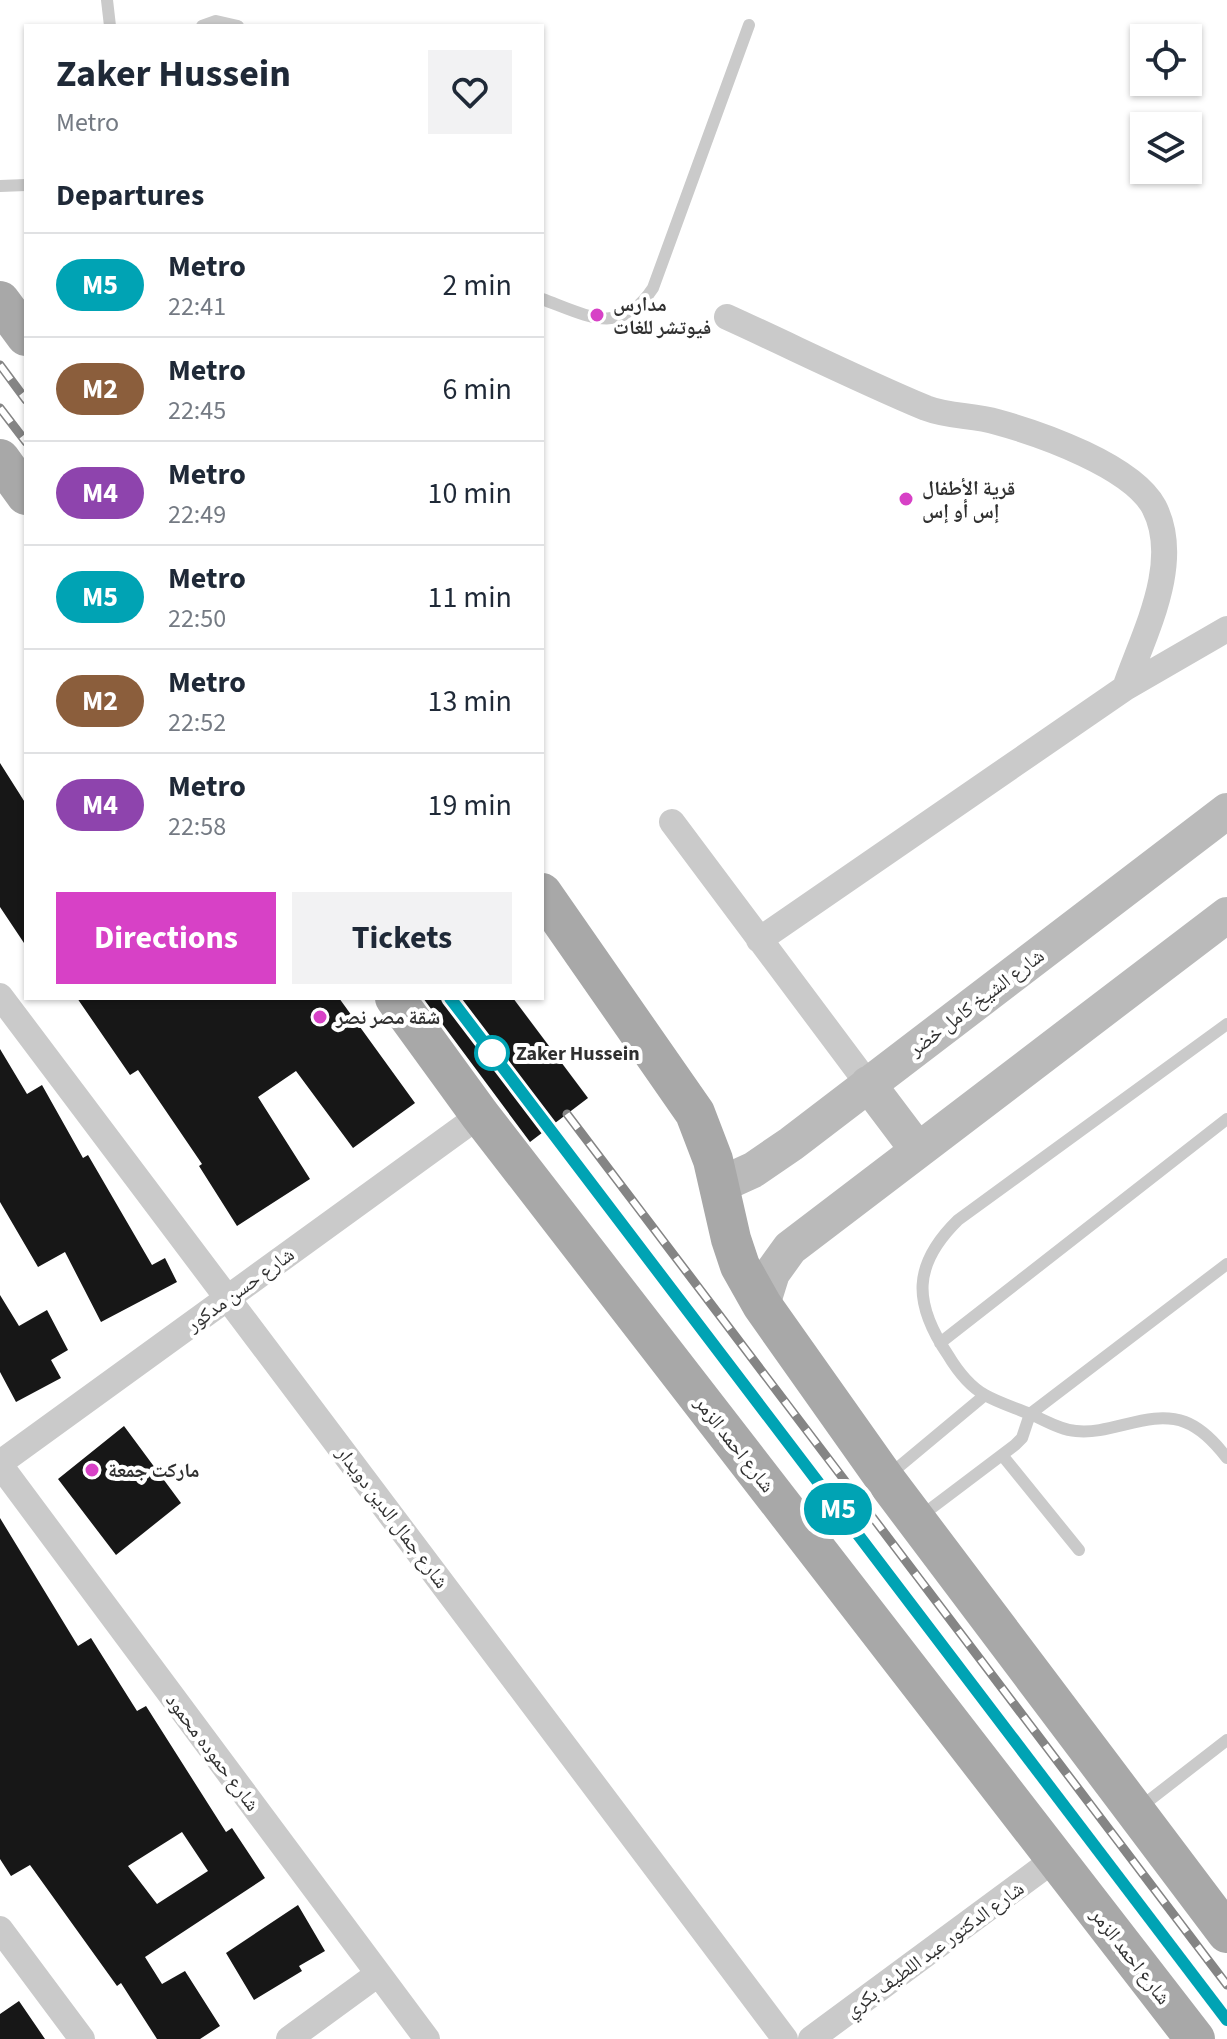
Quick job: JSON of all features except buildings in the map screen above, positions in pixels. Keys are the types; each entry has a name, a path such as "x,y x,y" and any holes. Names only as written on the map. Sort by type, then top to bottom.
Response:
{"main road":[{"path":"0,459 24,492"},
{"name":"شارع الشيخ كامل خضر","path":"720,1185 772,1158 1227,811"},
{"path":"544,896 682,1091 705,1136 740,1266 762,1305 915,1520 1227,1933"},
{"path":"762,1305 772,1273 790,1248 1227,915"},
{"name":"شارع احمد الزمر","path":"396,1000 480,1115 1195,2039"},
{"path":"868,1084 917,1149"}],"street":[{"path":"727,317 928,409 1016,428 1100,462 1133,483 1153,507 1162,532 1164,564 1125,688"},
{"path":"759,940 1125,688 1227,629"},
{"path":"672,822 868,1084"},
{"name":"شارع جمال الدين دويدار","path":"0,996 785,2039"},
{"name":"شارع حسن مدكور","path":"0,1464 480,1115"},
{"name":"شارع حموده محمود","path":"0,1464 427,2039"},
{"name":"شارع الدكتور عبد اللطيف بكري","path":"811,2039 1056,1858"},
{"path":"0,1929 82,2039"},
{"path":"289,2039 378,1974"}],"lane":[{"path":"107,0 110,24"},
{"path":"208,24 216,21 229,24"},
{"path":"544,300 596,318 619,318 640,307 653,288 749,25"},
{"path":"0,186 24,185"},
{"path":"1227,1024 958,1220 938,1239 925,1264 921,1291 926,1319 940,1343 956,1369 985,1395 1076,1431 1160,1419 1186,1422 1205,1435 1227,1458"},
{"path":"940,1343 1227,1119"},
{"path":"915,1520 1022,1438 1030,1414 1227,1264"},
{"path":"885,1479 930,1445 985,1395"},
{"path":"1002,1455 1079,1550"},
{"path":"1135,1811 1227,1740"}],"railway":[{"path":"0,365 24,397"},
{"path":"0,408 24,439"},
{"path":"567,1114 1227,1985"},
{"path":"548,1128 1227,2020"}],"metro line":[{"name":"M5","path":"452,1000 1227,2020"}],"place":[{"name":"مدارس فيوتشر للغات","path":"597,315"},
{"name":"قرية الأطفال إس أو إس","path":"906,499"},
{"name":"شقة مصر نصر","path":"320,1017"},
{"name":"Zaker Hussein","path":"492,1053"},
{"name":"ماركت جمعة","path":"92,1470"}]}
